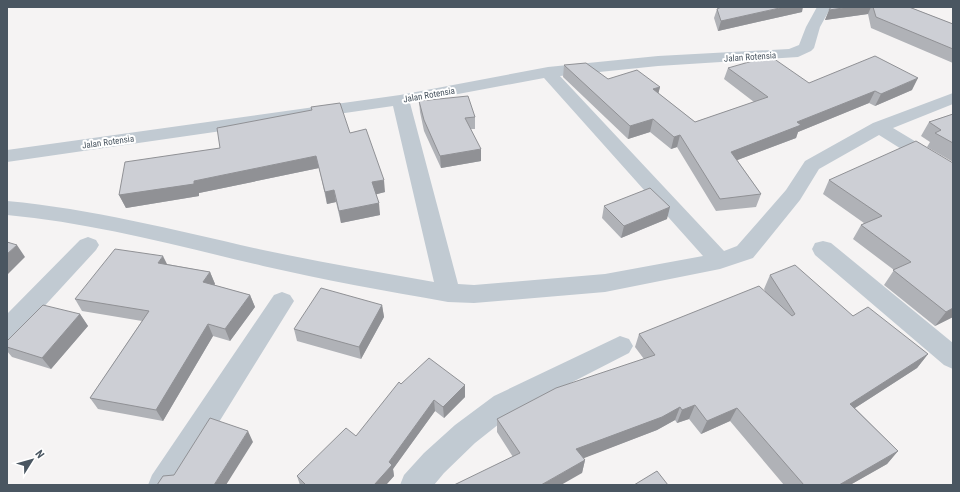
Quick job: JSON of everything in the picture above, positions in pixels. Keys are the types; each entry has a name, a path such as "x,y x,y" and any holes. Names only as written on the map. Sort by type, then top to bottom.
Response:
{"street":[{"name":"Jalan Rotensia","path":"7,156 400,100 548,72 658,61 792,54 806,48 813,27 824,7"},
{"path":"548,72 720,261"},
{"path":"7,208 30,210 117,225 287,264 448,293 474,294 605,283 720,261 745,252 793,195 812,165 879,127 953,98"},
{"path":"400,100 448,293"},
{"path":"879,127 953,173"},
{"path":"7,330 88,245"},
{"path":"823,249 952,354"},
{"path":"163,485 282,301"},
{"path":"415,485 434,463 465,434 504,404 620,346"}],"building":[{"path":"721,7 784,7 721,21 717,9"},
{"path":"831,7 850,7 829,10"},
{"path":"873,7 909,7 953,24 953,49 876,17"},
{"path":"770,56 809,83 875,56 918,78 881,94 875,91 797,122 801,125 731,152 761,194 720,199 680,135 674,137 653,119 630,126 564,65 586,63 608,79 637,70 660,87 653,89 695,122 768,97 728,68"},
{"path":"468,96 475,117 465,118 481,149 440,156 424,120 419,101"},
{"path":"340,103 350,133 366,129 384,180 372,182 379,203 339,211 334,190 325,192 316,156 194,181 194,184 119,195 125,162 220,148 217,128 312,110 311,107"},
{"path":"953,114 953,143 935,133 941,130 929,122"},
{"path":"916,141 953,163 953,308 946,312 893,270 911,262 861,225 882,216 829,180"},
{"path":"650,188 670,207 624,226 604,206"},
{"path":"7,242 17,245 7,254"},
{"path":"115,249 163,256 158,263 210,272 203,282 250,295 225,329 208,324 156,410 90,398 149,311 75,299"},
{"path":"795,265 853,316 868,307 928,354 850,404 898,451 839,485 804,485 737,408 707,421 695,405 682,410 680,407 662,417 576,449 585,460 541,485 454,485 520,453 497,419 556,388 655,355 639,334 759,286 792,316 795,314 770,275"},
{"path":"321,288 382,305 359,347 294,329"},
{"path":"43,305 80,314 42,358 7,347 7,341"},
{"path":"429,358 465,385 443,407 434,400 389,462 392,465 374,485 306,485 297,476 346,428 356,436 399,382 401,384"},
{"path":"210,418 248,431 214,485 157,485 163,476 174,475"},
{"path":"657,471 668,485 634,485"}]}
